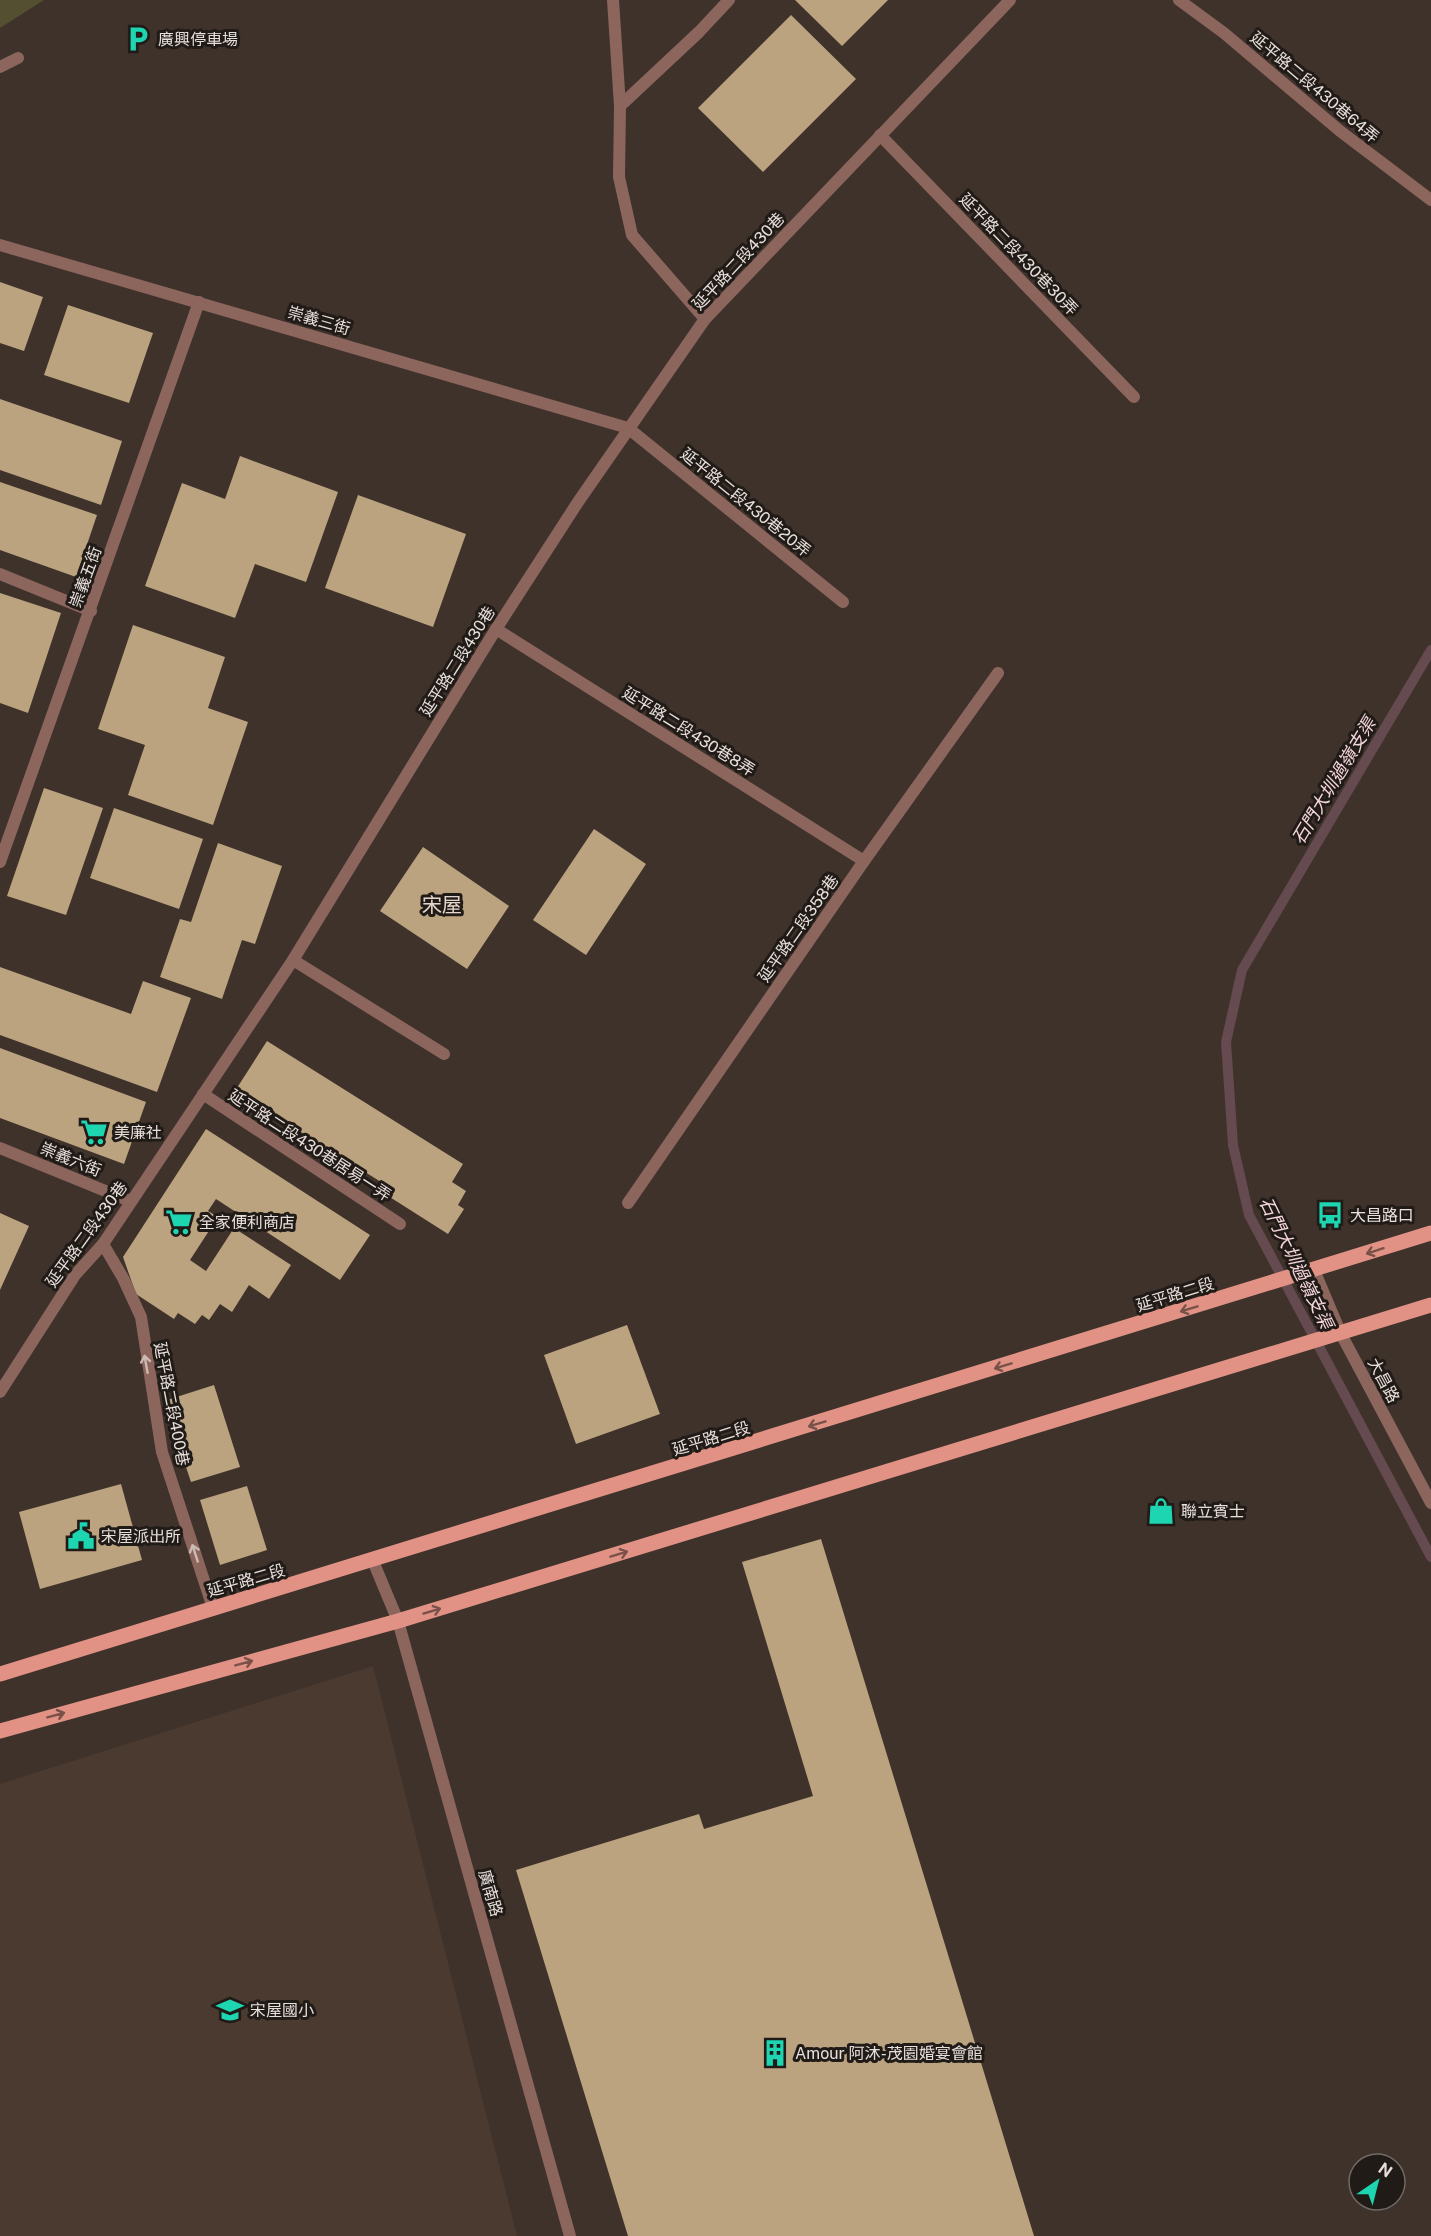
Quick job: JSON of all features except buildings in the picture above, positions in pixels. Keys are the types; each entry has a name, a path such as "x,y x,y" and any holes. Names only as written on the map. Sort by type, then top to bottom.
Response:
{"main road":[{"name":"延平路二段","path":"0,1674 373,1561 1431,1233"},
{"path":"0,1731 398,1621 1431,1305"}],"street":[{"path":"613,0 620,106 619,177 632,235 705,319"},
{"path":"620,106 699,32 729,0"},
{"name":"延平路二段430巷","path":"0,1392 75,1275 102,1244 293,960 496,629 628,428 705,319 1010,0"},
{"name":"延平路二段430巷64弄","path":"1179,0 1224,33 1340,131 1431,200"},
{"path":"0,67 18,58"},
{"name":"延平路二段430巷30弄","path":"880,135 1134,397"},
{"name":"崇義三街","path":"0,245 628,428"},
{"name":"崇義五街","path":"0,862 51,713 91,611 199,302"},
{"name":"延平路二段430巷20弄","path":"628,428 843,602"},
{"path":"0,574 91,611"},
{"name":"延平路二段430巷8弄","path":"496,629 864,861"},
{"name":"延平路二段358巷","path":"628,1203 864,861 998,673"},
{"path":"293,960 444,1053"},
{"name":"延平路二段430巷居易一弄","path":"203,1094 400,1224"},
{"name":"崇義六街","path":"0,1148 130,1201"},
{"name":"延平路二段400巷","path":"102,1244 123,1278 141,1317 162,1452 213,1608"},
{"name":"大昌路","path":"1314,1270 1341,1334 1431,1503"},
{"name":"廣南路","path":"373,1561 398,1621 570,2236"}],"shaded area":[{"path":"0,0 44,0 0,28"},
{"name":"宋屋國小","path":"373,1666 517,2236 0,2236 0,1784"}],"waterway":[{"name":"石門大圳過嶺支渠","path":"1431,650 1242,970 1226,1042 1233,1145 1249,1215 1431,1557"}],"place":[{"name":"廣興停車場","path":"138,39"},
{"name":"美廉社","path":"94,1132"},
{"name":"大昌路口","path":"1330,1215"},
{"name":"全家便利商店","path":"179,1222"},
{"name":"聯立賓士","path":"1161,1511"},
{"name":"宋屋派出所","path":"81,1536"},
{"name":"宋屋國小","path":"230,2010"},
{"name":"Amour 阿沐-茂園婚宴會館","path":"775,2053"}],"district":[{"name":"宋屋","path":"442,905"}]}
